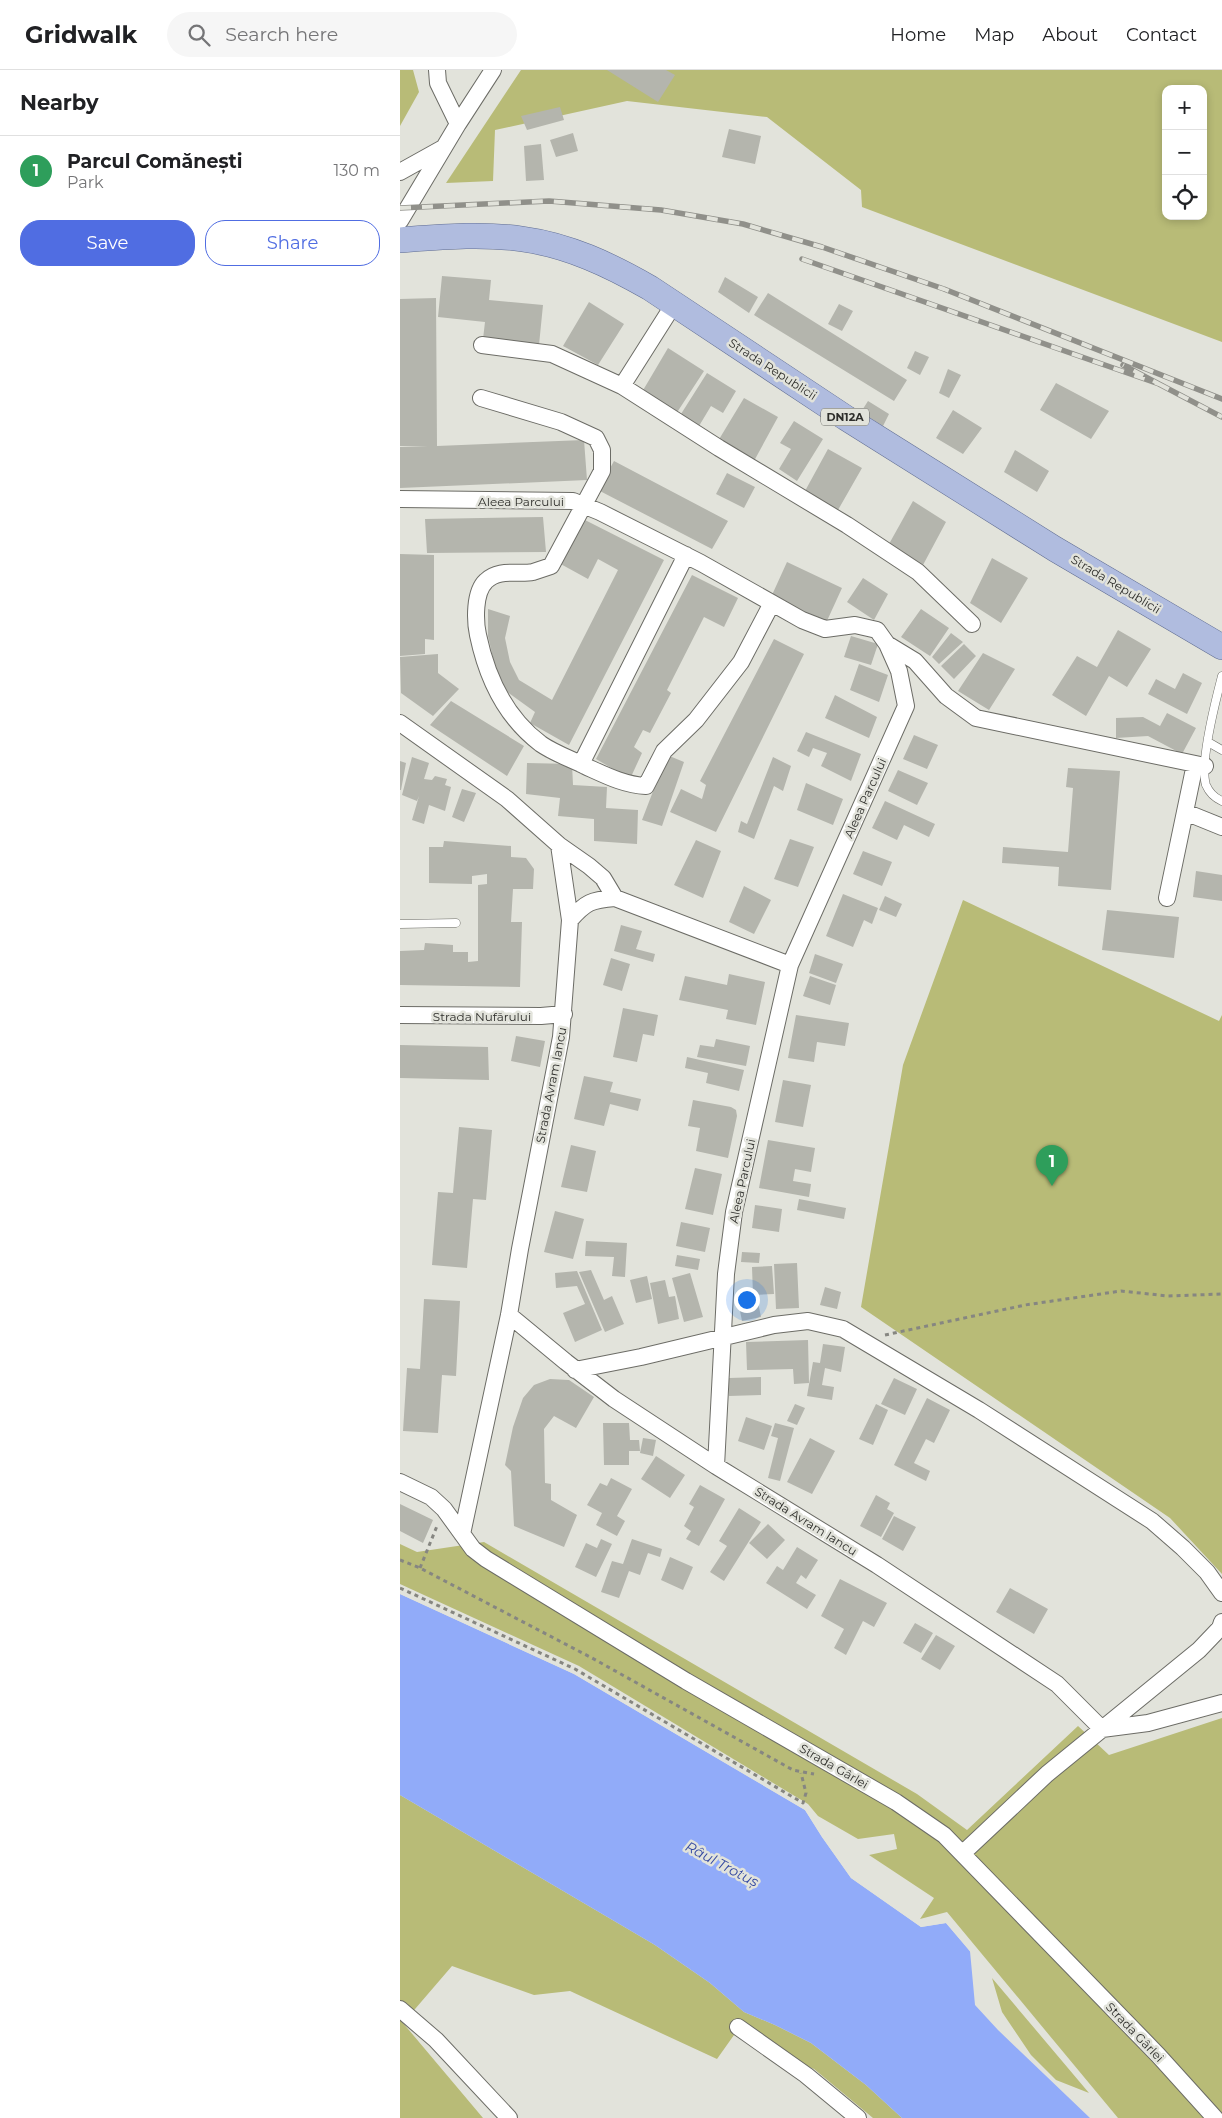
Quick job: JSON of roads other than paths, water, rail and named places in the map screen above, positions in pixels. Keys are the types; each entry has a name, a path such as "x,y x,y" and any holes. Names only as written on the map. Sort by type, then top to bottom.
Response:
{"main road":[{"name":"Strada Republicii","path":"400,240 478,236 523,239 588,256 620,270 846,418 1222,647"}],"street":[{"path":"437,70 438,83 458,124"},
{"path":"400,221 493,70"},
{"path":"400,172 444,148"},
{"path":"622,386 674,304"},
{"path":"482,345 552,354 622,386 719,448 847,525 918,572 972,624"},
{"path":"481,398 561,422 596,438 602,450 602,471 582,505 551,566 532,572 501,573 485,581 478,596 475,622 483,661 498,695 515,720 542,744 581,764 631,785 646,786 664,751 696,720 741,662 772,603"},
{"name":"Aleea Parcului","path":"400,499 573,501 686,555 802,620 825,629 855,625 876,630 887,644 899,672 906,706 790,965 734,1212 726,1274 716,1466"},
{"path":"581,764 686,555"},
{"path":"887,644 915,661 946,696 976,718 1200,765 1185,812 1167,898"},
{"path":"400,724 507,800 559,845 574,853 603,878 615,898"},
{"path":"1185,812 1222,827"},
{"name":"Strada Avram Iancu","path":"462,1534 509,1315 564,1014 570,920 559,845"},
{"path":"570,920 582,906 593,900 615,898 790,965"},
{"name":"Strada Nufărului","path":"400,1015 541,1016 564,1014"},
{"name":"Strada Avram Iancu","path":"509,1315 575,1370 614,1399 716,1466 876,1565 1057,1684 1102,1729"},
{"path":"575,1370 641,1357 723,1336 774,1326 808,1321 842,1329 979,1410 1152,1521 1207,1572 1222,1593"},
{"name":"Strada Gârlei","path":"400,1482 431,1497 444,1509 473,1549 486,1560 686,1681 924,1820 944,1835 1158,2056 1215,2118"},
{"path":"963,1853 1047,1774 1199,1650 1220,1628 1222,1622"},
{"path":"1102,1729 1148,1723 1222,1703"},
{"path":"400,2009 436,2040 509,2118"},
{"path":"738,2027 806,2075 858,2118"}],"lane":[{"path":"1222,676 1208,742 1200,765 1206,785 1214,797 1222,801"},
{"path":"1208,742 1222,750"},
{"path":"400,924 456,923"}],"water":[{"name":"Râul Trotuș","path":"400,1594 574,1674 805,1810 851,1878 921,1927 946,1923 970,1951 975,2005 998,2030 1090,2118 902,2118 866,2085 811,2043 744,2012 710,1983 655,1945 400,1795"}],"railway":[{"path":"400,208 549,201 661,210 743,224 822,247 944,289 1222,399"},
{"path":"802,259 1159,384 1123,365"},
{"path":"1159,384 1222,417"}],"place":[{"name":"Parcul Comănești","path":"1052,1186"}]}
